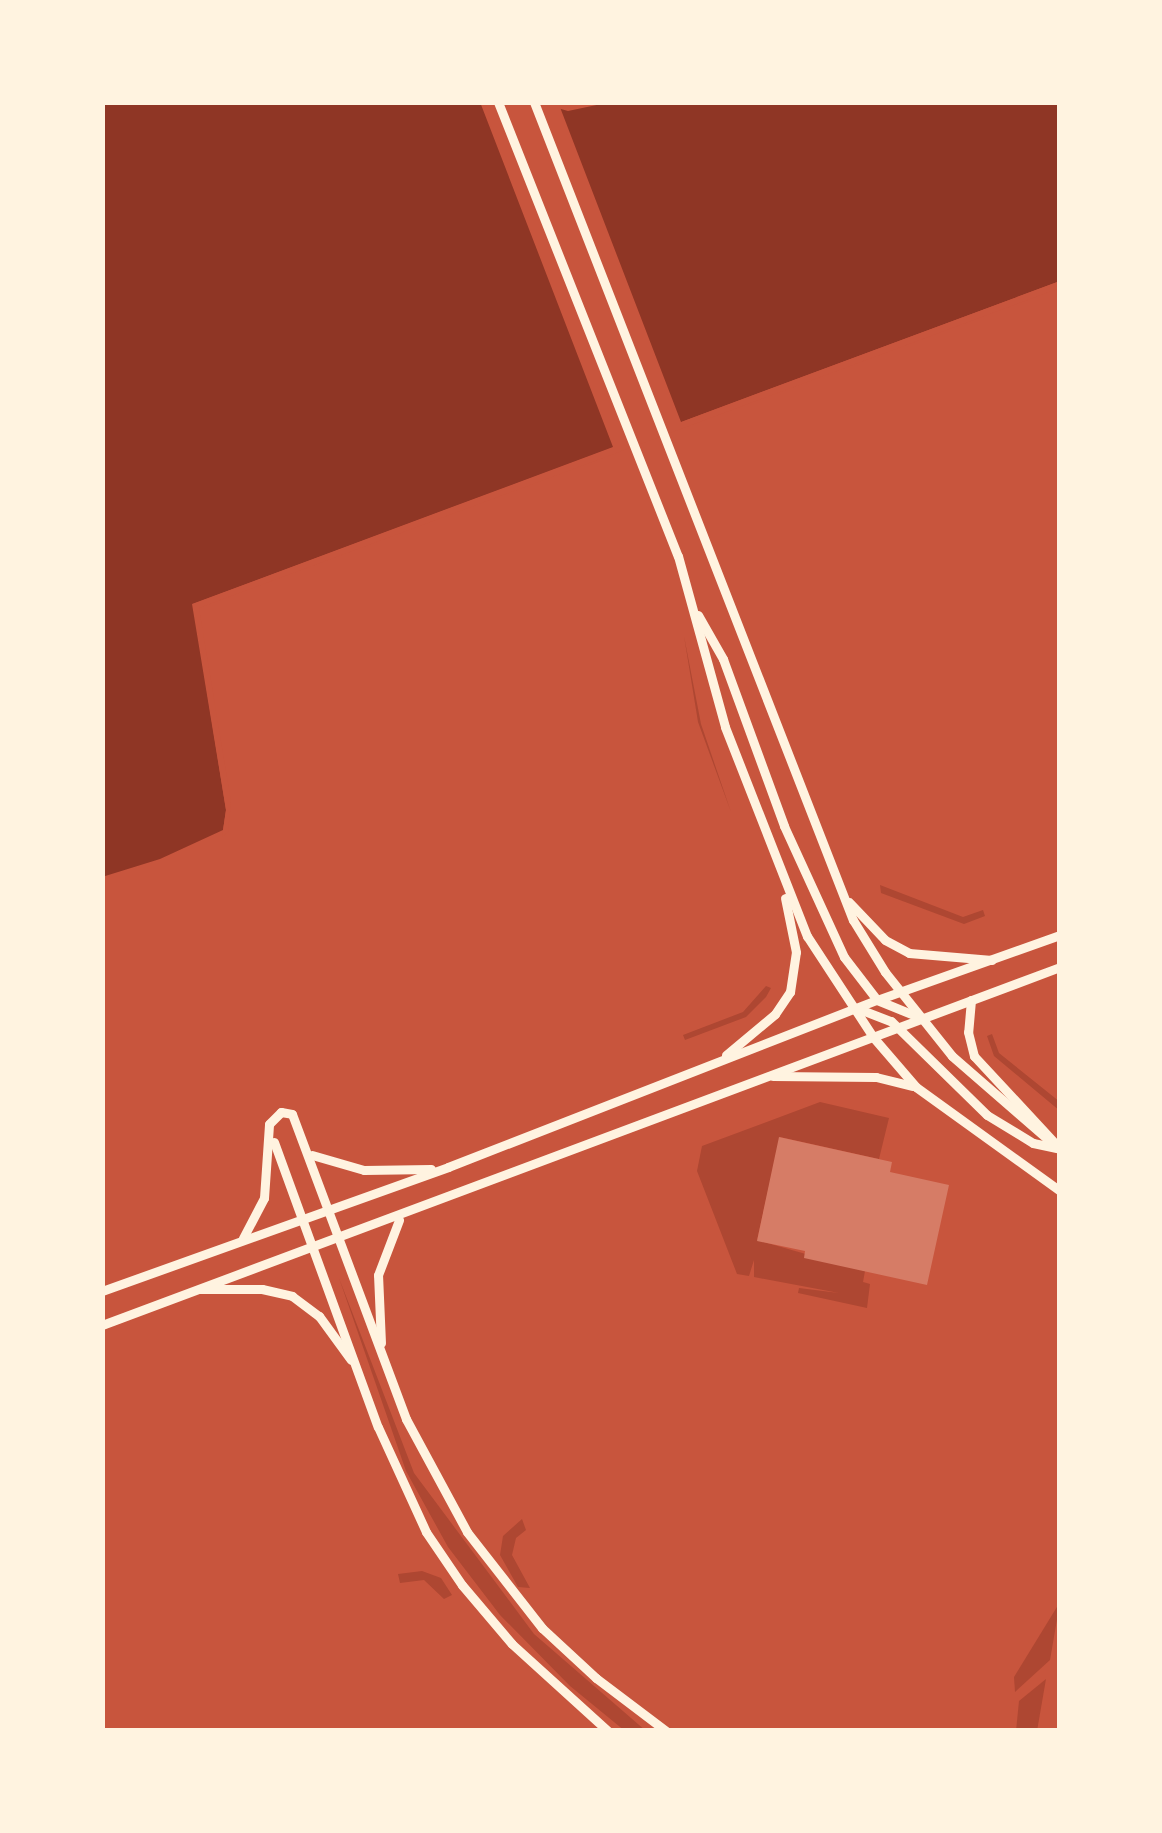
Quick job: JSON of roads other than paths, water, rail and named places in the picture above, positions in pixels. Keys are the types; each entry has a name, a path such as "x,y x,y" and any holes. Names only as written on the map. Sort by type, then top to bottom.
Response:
{"street":[{"path":"498,102 678,556 725,727 807,936 873,1036 916,1087 1060,1190"},
{"path":"534,102 841,894 900,992 969,1074 1058,1149"},
{"path":"692,605 723,658 784,826 836,941 877,1000 922,1018"},
{"path":"717,1062 775,1014 790,992 796,952 782,881"},
{"path":"841,894 885,940 909,953 997,960"},
{"path":"102,1291 448,1167 877,1000 1060,935"},
{"path":"102,1325 1060,967"},
{"path":"971,1000 968,1032 974,1056 1035,1115 1058,1149"},
{"path":"854,1009 873,1012 898,1027 987,1114 1033,1143 1058,1149"},
{"path":"768,1076 876,1077 916,1087"},
{"path":"239,1241 261,1208 272,1119 281,1112 292,1114 420,1450 495,1573 568,1654 666,1731"},
{"path":"271,1136 415,1511 451,1571 532,1665 608,1731"},
{"path":"311,1155 382,1172 448,1167"},
{"path":"382,1354 378,1275 400,1217"},
{"path":"194,1288 262,1289 292,1296 319,1316 358,1369"}]}
